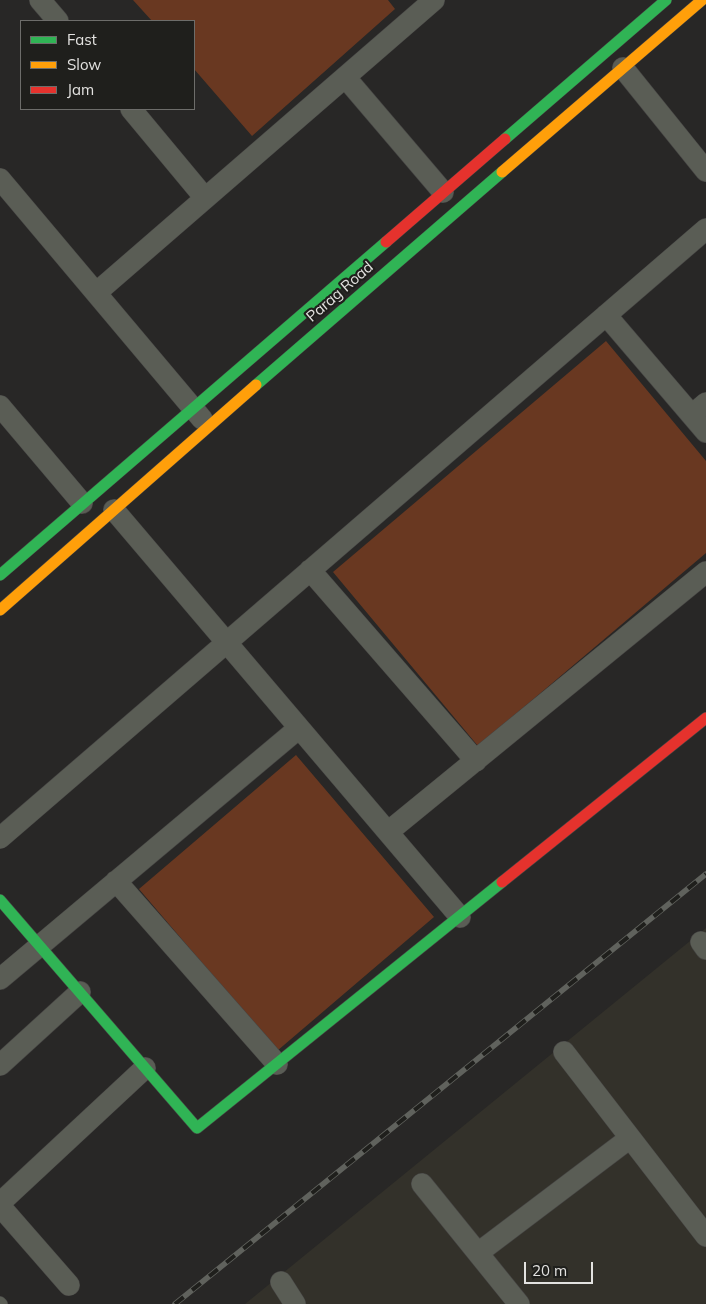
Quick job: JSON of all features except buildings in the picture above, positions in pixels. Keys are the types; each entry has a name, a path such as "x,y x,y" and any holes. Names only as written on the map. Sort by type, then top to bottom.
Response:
{"street":[{"path":"40,0 57,20"},
{"path":"96,293 434,0"},
{"name":"Parag Road","path":"0,575 666,0"},
{"name":"Parag Road","path":"0,610 370,285 697,2"},
{"path":"623,68 706,170"},
{"path":"345,77 443,192"},
{"path":"132,110 205,198"},
{"path":"0,179 208,427"},
{"path":"0,838 706,229"},
{"path":"606,315 699,409 706,432"},
{"path":"0,406 82,503"},
{"path":"114,510 460,917"},
{"path":"310,570 476,761"},
{"path":"388,832 706,572"},
{"path":"0,900 197,1128 706,718"},
{"path":"0,980 299,728"},
{"path":"116,882 277,1064"},
{"path":"0,1065 80,992"},
{"path":"564,1052 706,1236"},
{"path":"69,1285 0,1204 146,1068"},
{"path":"478,1254 630,1138"},
{"path":"422,1184 519,1304"},
{"path":"281,1282 295,1304"}],"shaded area":[{"path":"133,0 388,0 395,9 252,136 195,70 195,20 151,20"},
{"path":"606,341 706,461 706,553 478,746 333,572"},
{"path":"296,755 434,917 277,1051 139,889"},
{"path":"706,928 706,1304 245,1304"}],"railway":[{"path":"175,1304 706,874"}],"traffic: fast":[{"path":"505,139 666,0"},
{"path":"256,385 502,172"},
{"path":"0,575 386,242"},
{"path":"0,900 197,1128 502,882"}],"traffic: slow":[{"path":"502,172 702,0"},
{"path":"0,610 256,385"}],"traffic: jam":[{"path":"386,242 505,139"},
{"path":"502,882 706,718"}]}
